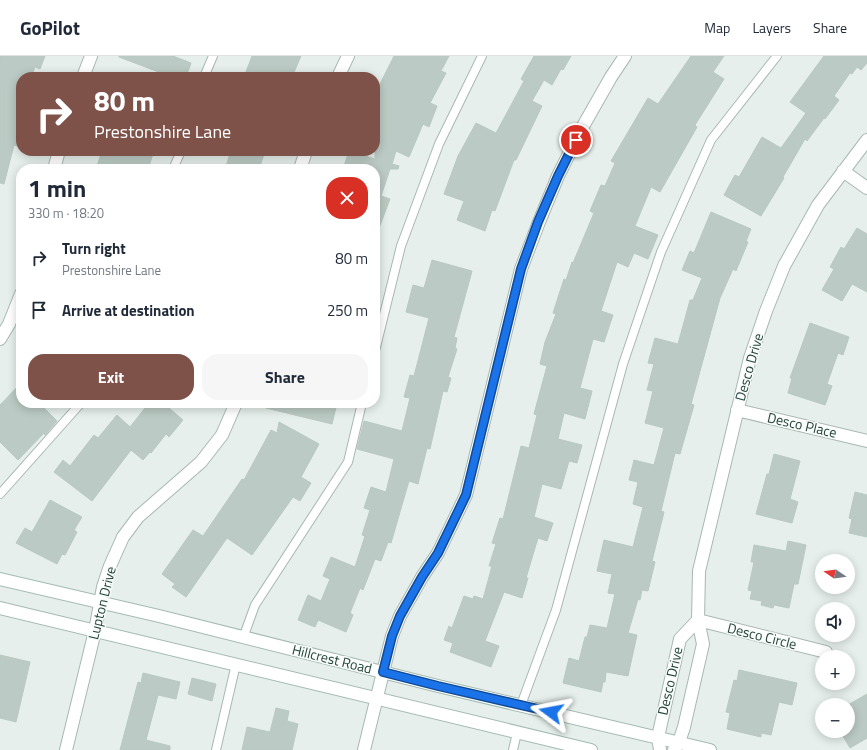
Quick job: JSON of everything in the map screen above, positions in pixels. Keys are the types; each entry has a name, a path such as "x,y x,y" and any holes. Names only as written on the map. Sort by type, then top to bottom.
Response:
{"street":[{"path":"85,72 91,56"},
{"path":"340,72 348,56"},
{"path":"364,750 392,636 400,616 422,577 438,553 466,495 521,269 538,222 558,176 582,128 611,77 625,56"},
{"name":"Desco Drive","path":"677,746 703,644 698,620 699,571 752,352 784,266 818,205 867,140"},
{"path":"843,171 867,188"},
{"path":"0,339 9,324 16,306"},
{"name":"Lupton Drive","path":"66,750 95,631 103,587 110,566 123,537 138,517 201,462 222,435 234,408"},
{"name":"Desco Place","path":"737,410 867,441"},
{"name":"Hillcrest Road","path":"0,579 159,616 438,686 658,737 677,746 710,750"},
{"name":"Hillcrest Road","path":"0,608 591,750"},
{"name":"Desco Drive","path":"660,750 658,737 680,639 698,620"},
{"name":"Desco Circle","path":"698,620 818,650"}],"lane":[{"path":"206,72 213,56"},
{"path":"380,331 401,246 439,144 474,69 482,56"},
{"path":"521,705 556,610 623,364 661,252 710,140 777,56"},
{"path":"0,494 77,408"},
{"path":"243,638 255,605 348,462 361,408"},
{"path":"216,750 236,664"},
{"path":"513,750 517,733"}],"building":[{"path":"0,56 45,56 40,69 35,67 33,72 16,72 16,146 14,145 4,184 0,183"},
{"path":"173,56 191,63 188,72 159,72 119,57"},
{"path":"252,56 301,56 294,72 246,72"},
{"path":"394,56 449,56 441,71 446,73 430,103 437,106 429,127 423,124 409,157 396,151 392,164 399,166 398,169 390,169 381,196 390,199 380,225 380,164 345,164 347,156 365,156 375,159 375,156 380,156 380,84"},
{"path":"534,56 571,56 563,70 561,69 552,85 544,80 532,101 542,106 516,160 514,160 495,211 492,210 485,231 457,220 464,201 444,194 458,156 476,123 496,133 524,81 521,79"},
{"path":"691,56 724,56 713,72 724,79 695,125 697,127 660,192 651,187 635,226 658,235 648,259 634,253 628,267 617,262 601,311 613,315 604,342 593,339 580,388 592,391 585,419 564,413 558,439 582,445 577,463 569,461 561,489 542,484 534,517 553,523 547,541 538,538 526,578 528,578 522,598 504,592 485,641 499,646 491,667 450,652 453,643 444,640 449,626 452,628 464,596 473,599 474,596 483,599 492,566 489,566 496,544 492,543 500,518 503,519 521,446 529,448 537,415 534,414 547,366 540,364 545,342 556,314 553,313 564,279 566,280 572,262 573,263 594,213 590,211 601,185 605,186 615,163 611,161 648,98 658,104"},
{"path":"824,56 867,56 867,63 861,70 857,67 852,74 850,73 834,96 839,100 807,141 805,139 761,216 724,195 735,175 739,177 762,137 781,148 806,113 790,102"},
{"path":"100,156 152,156 150,164 98,164"},
{"path":"229,156 263,156 261,164 227,164"},
{"path":"711,212 751,229 746,241 748,242 736,271 733,269 720,298 691,404 694,405 680,454 675,453 661,511 664,512 652,561 655,562 648,591 642,590 628,633 637,635 628,676 606,672 605,682 603,682 601,692 563,683 569,658 579,661 585,637 587,637 590,625 607,628 615,594 608,593 612,574 597,571 604,540 633,547 643,507 633,504 638,482 629,480 634,460 654,465 664,428 645,423 653,391 647,390 654,364 648,363 655,338 678,344 690,300 693,300 702,278 682,270 690,251 694,253"},
{"path":"857,228 867,234 867,292 852,284 842,301 822,290 834,269 830,267 841,247 844,249"},
{"path":"432,260 472,271 454,337 457,338 455,348 457,349 448,377 451,378 447,392 443,391 430,449 427,448 418,484 409,481 391,543 388,542 381,561 375,559 363,590 360,588 350,613 353,615 346,632 318,620 315,627 298,620 308,595 321,601 330,579 323,576 331,557 355,567 365,536 362,535 370,510 364,508 371,487 386,492 394,459 357,449 364,421 402,431 410,398 404,397 410,375 414,376 429,318 406,312 413,285 424,288"},
{"path":"810,323 849,337 843,355 838,353 827,384 832,386 825,405 788,393 792,378 790,378"},
{"path":"16,388 16,408 44,408 57,421 45,435 44,433 18,460 0,442 0,405"},
{"path":"145,408 169,408 183,420 169,437 166,434 151,453 150,452 143,460 131,450 92,501 54,472 63,460 70,466 94,435 98,438 117,415 130,427"},
{"path":"266,408 336,408 332,424"},
{"path":"279,422 319,444 301,477 311,483 300,501 293,497 252,555 227,538 186,597 172,587 175,584 162,574 193,530 203,536 242,479 244,480 271,430 277,433"},
{"path":"774,454 800,461 790,499 798,502 792,523 756,514"},
{"path":"855,492 867,495 867,537 849,533 852,519 849,518"},
{"path":"50,500 82,517 74,530 77,532 65,555 62,554 57,564 16,543 25,528 32,532"},
{"path":"788,541 806,545 798,584 794,584 789,608 774,605 773,608 761,605 762,601 750,599 752,591 748,590 754,562 751,562 754,545 786,551"},
{"path":"0,655 30,662 16,722 0,718"},
{"path":"739,670 797,683 792,705 779,702 771,735 761,733 761,737 727,729 730,713 726,712 734,680 737,681"},
{"path":"143,673 180,682 176,699 158,695 146,740 170,746 170,750 120,750 138,682 141,683"},
{"path":"192,678 216,684 212,701 188,694"},
{"path":"867,694 867,738 850,748 844,738 855,738 855,701"},
{"path":"276,708 289,711 287,721 298,724 292,750 242,750 247,727 270,732"}],"route":[{"path":"551,712 383,672 392,636 400,616 422,577 438,553 466,495 521,269 538,222 576,140"}]}
